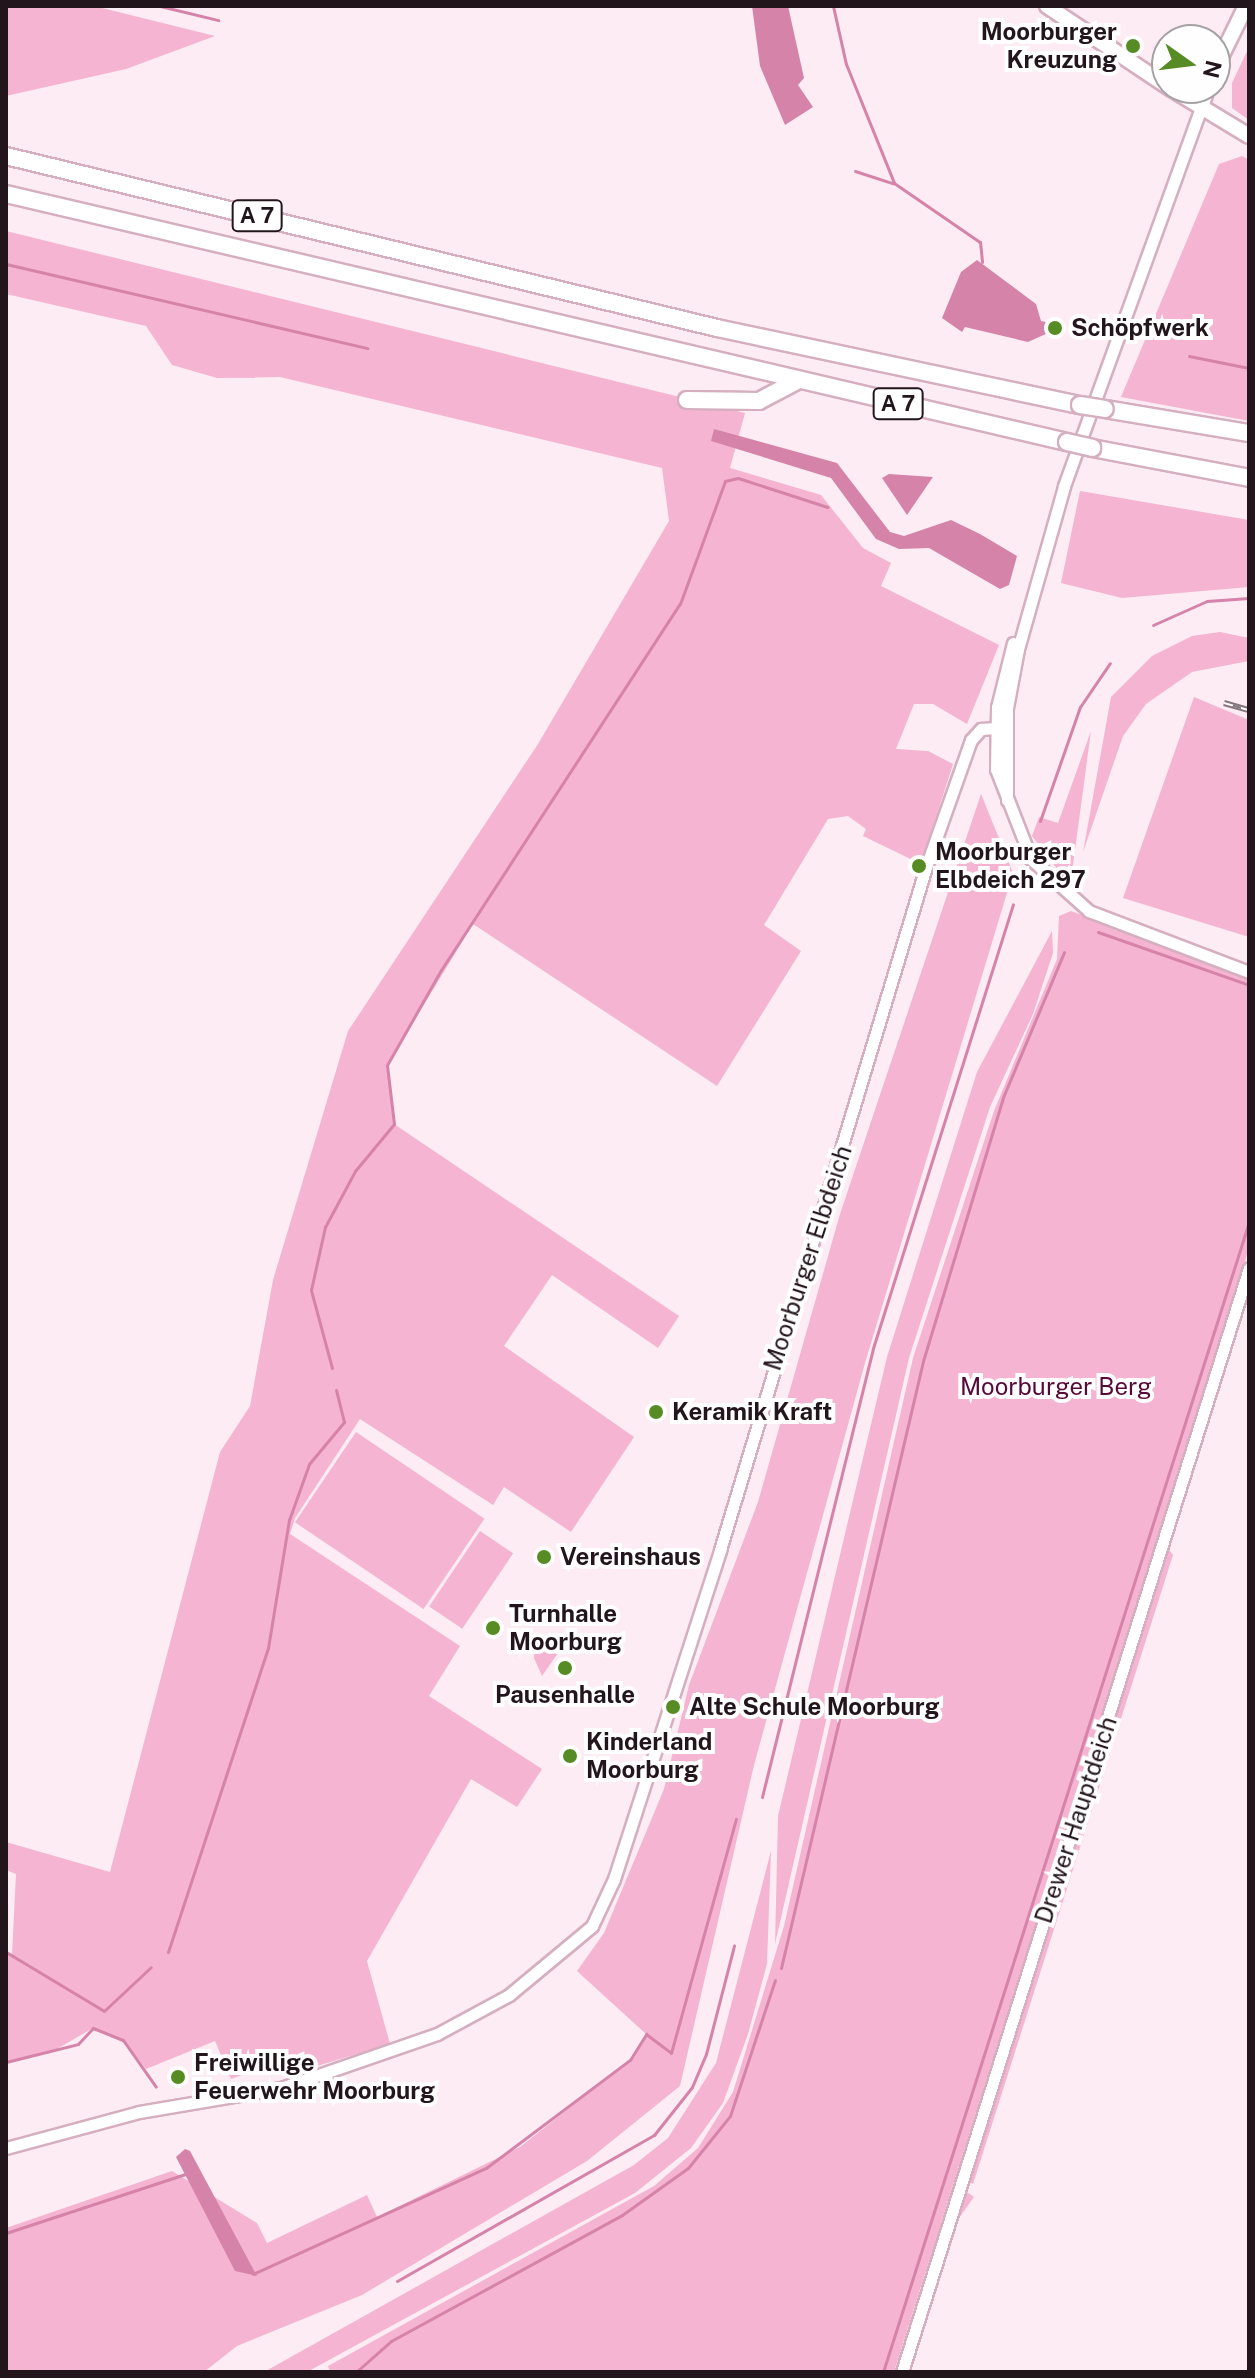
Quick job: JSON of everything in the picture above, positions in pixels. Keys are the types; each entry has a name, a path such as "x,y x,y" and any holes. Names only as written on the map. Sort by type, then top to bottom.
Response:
{"highway":[{"name":"A 7","path":"6,156 717,328 1080,405 1249,433"},
{"name":"A 7","path":"6,194 797,381 1092,448 1249,478"},
{"path":"687,400 759,401 797,381"}],"main road":[{"path":"1047,6 1151,76"},
{"path":"1231,36 1246,6"},
{"path":"1195,104 1249,136"},
{"name":"Moorburger Elbdeich","path":"1201,108 1202,104"}],"street":[{"name":"Moorburger Elbdeich","path":"6,2148 139,2112 266,2092 437,2034 509,1995 592,1926 614,1879 720,1550 926,867 971,740 996,728 1007,714 1028,617 1064,486 1201,108"},
{"name":"Moorburger Elbdeich","path":"996,728 1009,655 1028,617"},
{"path":"1007,714 1007,800"},
{"path":"996,728 1007,800 1023,847 1066,897 1249,972"},
{"name":"Drewer Hauptdeich","path":"902,2372 1249,1268"}],"green space":[{"path":"6,6 94,6 215,36 126,69 6,96"},
{"path":"1249,47 1249,120 1232,108 1232,83"},
{"path":"1242,156 1249,160 1249,421 1121,397 1219,164"},
{"path":"6,231 745,413 730,468 821,495 863,548 891,563 881,586 999,645 967,724 933,704 914,704 896,749 928,751 953,764 921,864 863,836 866,829 848,816 828,819 764,925 801,951 717,1086 473,924 387,1065 394,1124 679,1316 658,1348 552,1275 504,1346 634,1437 571,1532 504,1487 493,1505 360,1419 295,1518 290,1534 460,1646 429,1696 542,1769 517,1807 471,1779 367,1961 390,2044 284,2076 280,2061 231,2079 215,2041 146,2069 123,2040 93,2028 50,2053 6,2062 6,1951 12,1955 16,1874 6,1870 6,1842 110,1872 220,1452 250,1406 273,1280 348,1031 538,744 669,521 662,468 280,377 217,378 172,365 146,326 6,294"},
{"path":"1080,491 1249,520 1249,587 1122,598 1061,583"},
{"path":"1220,632 1249,638 1249,661 1192,672 1146,704 1123,736 1083,852 1111,697 1152,656 1192,636"},
{"path":"1194,697 1249,720 1249,937 1123,898"},
{"path":"1091,731 1072,872 1067,882 1032,836 1039,817 1058,823"},
{"path":"981,794 1013,873 865,1363 754,1765 680,2086 587,2161 362,2295 237,2346 204,2372 6,2372 6,2228 172,2171 257,2223 267,2243 367,2195 377,2217 520,2147 630,2060 646,2034 577,1971 604,1933 664,1789 689,1685 758,1502 840,1214"},
{"name":"Moorburger Berg","path":"1071,911 1249,976 1249,1248 894,2372 330,2372 328,2366 654,2186 698,2148 733,2092 784,1926 913,1358 994,1111 1057,959 1059,916"},
{"path":"1052,931 1053,953 1033,1014 990,1107 909,1358 775,1944 778,1816 887,1357 977,1072"},
{"path":"356,1432 485,1519 424,1609 295,1522"},
{"path":"480,1531 513,1553 462,1629 429,1606"},
{"path":"1166,1546 1173,1555 973,2184 966,2179"},
{"path":"536,1638 558,1653 542,1676 534,1658"},
{"path":"771,1851 767,1964 748,2034 723,2103 691,2148 635,2193 307,2372 264,2372 634,2165 668,2138 716,2063"},
{"path":"964,2190 974,2197 864,2353 854,2346"}],"shaded area":[{"path":"752,6 788,6 804,78 798,85 813,107 785,125 760,66"},
{"path":"977,260 1036,304 1041,321 1050,323 1048,333 1028,342 965,327 962,332 942,318 961,272"},
{"path":"714,429 837,463 890,532 904,536 951,520 980,534 1017,556 1009,585 1000,589 929,548 899,549 876,539 831,478 711,441"},
{"path":"889,474 933,477 907,515 882,478"},
{"path":"185,2149 190,2151 257,2276 235,2271 176,2157"}],"waterway":[{"path":"160,6 218,20"},
{"path":"833,6 846,64 894,183 980,242 982,262"},
{"path":"855,171 893,183"},
{"path":"6,264 367,348"},
{"path":"1189,356 1249,368"},
{"path":"332,1368 311,1290 325,1227 355,1171 394,1124 387,1065 441,970 680,604 725,481 738,478 827,507"},
{"path":"1153,625 1207,601 1249,598"},
{"path":"1040,821 1080,707 1110,663"},
{"path":"762,1797 874,1345 1013,904"},
{"path":"1098,932 1249,985"},
{"path":"781,1968 923,1361 1004,1095 1064,952"},
{"path":"883,2372 1249,1222"},
{"path":"168,1952 268,1648 289,1520 309,1464 344,1422 336,1390"},
{"path":"253,2274 486,2168 630,2060 646,2034 671,2053 736,1819"},
{"path":"397,2281 654,2135 692,2087 706,2054 734,1946"},
{"path":"6,1952 104,2011 151,1967"},
{"path":"356,2372 391,2341 622,2215 688,2168 730,2116 775,1980"},
{"path":"6,2062 78,2044 93,2028 123,2040 156,2087"},
{"path":"6,2233 188,2173"}],"railway":[{"path":"1224,703 1249,710"}],"place":[{"name":"Moorburger Kreuzung","path":"1133,46"},
{"name":"Schöpfwerk","path":"1055,328"},
{"name":"Moorburger Elbdeich 297","path":"919,866"},
{"name":"Keramik Kraft","path":"656,1412"},
{"name":"Vereinshaus","path":"544,1557"},
{"name":"Turnhalle Moorburg","path":"493,1628"},
{"name":"Pausenhalle","path":"565,1668"},
{"name":"Alte Schule Moorburg","path":"673,1707"},
{"name":"Kinderland Moorburg","path":"570,1756"},
{"name":"Freiwillige Feuerwehr Moorburg","path":"178,2077"}]}
